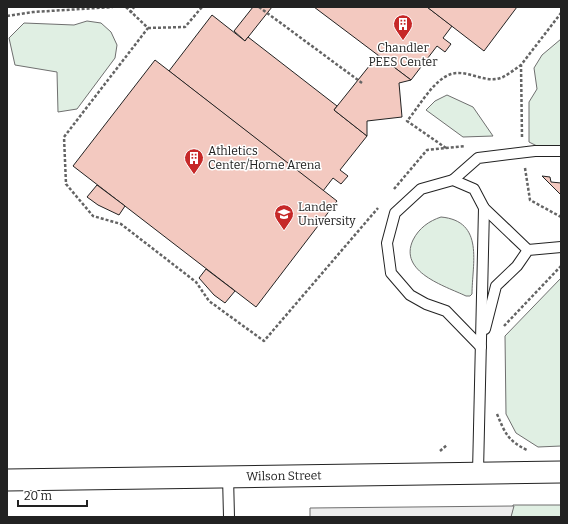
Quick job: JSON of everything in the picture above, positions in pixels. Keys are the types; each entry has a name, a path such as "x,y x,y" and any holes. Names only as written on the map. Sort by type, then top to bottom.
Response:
{"street":[{"name":"Wilson Street","path":"7,480 561,472"}],"lane":[{"path":"481,347 446,312 426,304 410,295 390,273 387,244 395,213 421,189 453,180 478,158 536,151 561,151"},
{"path":"453,180 474,188 484,208 528,250 561,247"},
{"path":"478,472 484,208"},
{"path":"481,347 496,286 517,266 528,250"},
{"path":"228,476 229,517"}],"path":[{"path":"7,16 33,12 113,7"},
{"path":"125,7 148,28 185,27 202,7"},
{"path":"131,12 134,7"},
{"path":"259,7 362,83"},
{"path":"447,148 407,121 437,83 451,74 466,72 485,78 502,78 521,65 561,13"},
{"path":"148,28 64,137 66,184 93,216 121,224 196,282 209,301 264,341 381,203"},
{"path":"521,65 522,153 530,200 561,217"},
{"path":"392,192 427,150 470,146"},
{"path":"502,328 561,266"},
{"path":"497,414 505,434 517,445 528,450"}],"green space":[{"path":"87,21 101,23 111,32 117,45 115,58 77,109 58,112 57,72 15,65 9,38 24,23 74,25"},
{"path":"561,39 561,146 537,146 529,142 529,102 537,89 534,68 542,55"},
{"path":"447,95 473,107 493,136 463,137 426,110 435,101"},
{"path":"441,217 455,220 464,226 470,235 474,258 472,294 470,296 466,296 447,288 426,276 412,261 410,251 415,236 425,226"},
{"path":"561,278 561,446 538,447 516,433 506,414 505,336"},
{"path":"513,505 561,505 561,517 511,517"}],"shaded area":[{"path":"514,506 511,517 310,517 310,508"}],"building":[{"path":"253,7 272,7 245,41 234,31"},
{"name":"Chandler PEES Center","path":"314,7 427,7 452,26 443,38 451,44 445,52 437,46 411,80"},
{"path":"427,7 517,7 484,51"},
{"path":"212,15 245,41 248,37 337,106 334,110 367,136 340,170 348,176 341,184 333,178 323,191 169,71"},
{"path":"378,55 411,80 399,83 402,117 367,121 367,136 334,110"},
{"name":"Athletics Center/Horne Arena","path":"155,60 337,201 256,307 73,166"},
{"path":"542,176 550,177 551,182 561,183 561,195"},
{"path":"97,185 125,206 119,215 98,205 87,197"},
{"path":"206,269 235,291 225,303 214,295 199,278"}],"place":[{"name":"Chandler PEES Center","path":"403,41"},
{"name":"Athletics Center/Horne Arena","path":"194,175"},
{"name":"Lander University","path":"284,231"}]}
